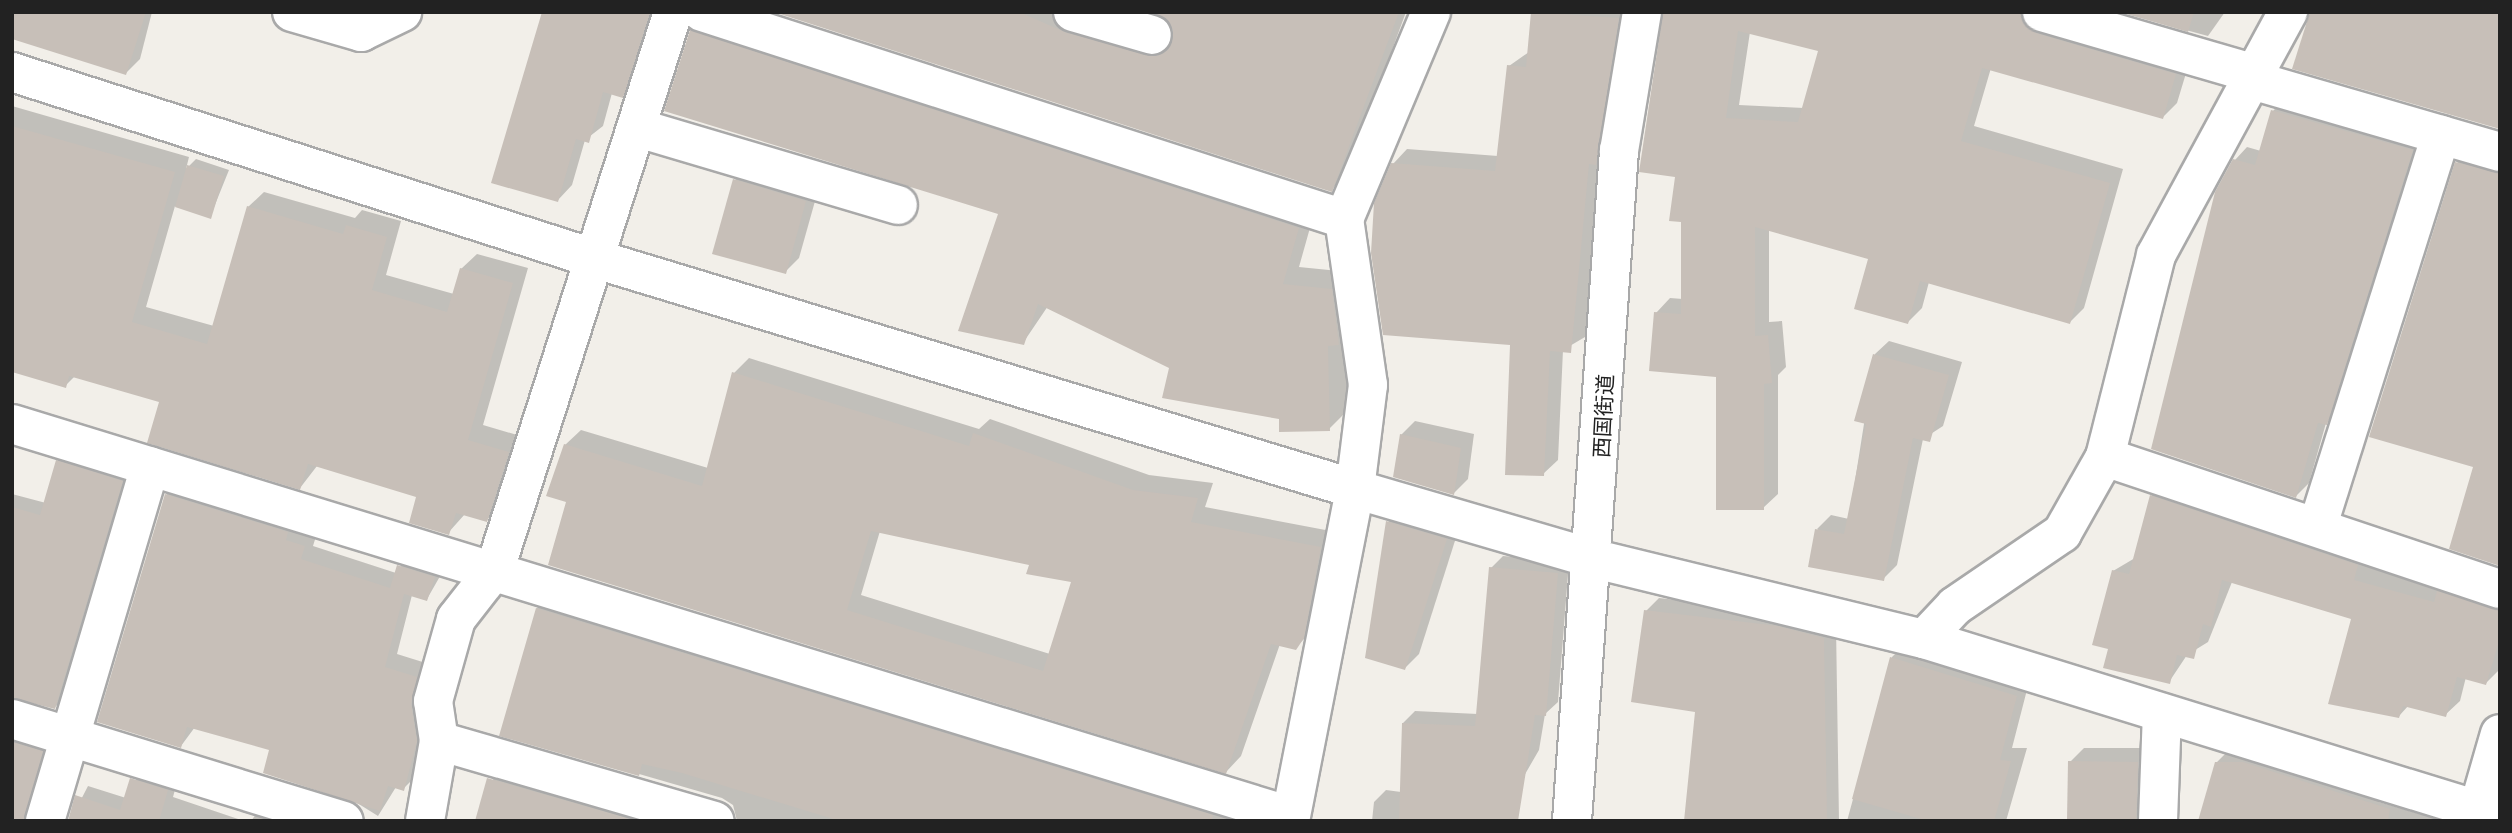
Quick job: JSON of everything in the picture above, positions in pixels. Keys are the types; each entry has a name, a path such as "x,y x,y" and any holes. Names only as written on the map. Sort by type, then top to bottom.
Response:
{"street":[{"path":"292,12 361,32 402,12"},
{"path":"425,821 439,741 433,701 456,619 495,569 599,260 673,12"},
{"path":"702,12 1344,219"},
{"path":"1073,12 1152,35"},
{"path":"12,424 495,569 1290,818 1355,489 1367,385 1344,219 1431,12"},
{"name":"西国街道","path":"1572,821 1595,559 1619,150 1642,12"},
{"path":"2042,12 2500,152"},
{"path":"1924,639 1955,606 2062,533 2105,457 2156,255 2288,12"},
{"path":"12,72 599,260 1355,489 1595,559 1924,639 2489,813 2500,734"},
{"path":"638,128 898,205"},
{"path":"2318,525 2441,135"},
{"path":"2105,457 2318,525 2500,589"},
{"path":"45,821 150,466"},
{"path":"2158,821 2162,713"},
{"path":"12,719 344,821"},
{"path":"439,741 715,821"}],"building":[{"path":"12,12 146,12 126,75 12,39"},
{"path":"542,12 650,12 623,98 603,92 589,143 576,139 558,202 491,183"},
{"path":"774,12 1019,12 1067,33 1157,56 1168,50 1173,30 1152,12 1399,12 1332,192"},
{"path":"1531,12 1619,18 1596,165 1589,164 1571,353 1550,351 1544,476 1505,475 1510,345 1383,335 1371,253 1374,203 1391,163 1495,171 1507,65 1526,67"},
{"path":"1663,12 2021,12 2036,33 2176,74 2163,119 1982,68 1961,141 2110,183 2070,324 1920,281 1908,324 1854,309 1868,259 1755,227 1755,336 1768,335 1772,383 1764,384 1764,510 1716,510 1716,377 1649,371 1654,312 1681,314 1681,222 1669,221 1675,177 1639,172","holes":["1738,31 1818,51 1798,122 1726,118"]},
{"path":"2121,12 2194,12 2188,32"},
{"path":"2310,12 2500,12 2500,129 2292,69"},
{"path":"690,30 1299,228 1283,284 1332,289 1339,345 1328,346 1330,431 1279,432 1279,419 1162,398 1169,368 1038,304 1024,345 958,331 998,214 664,111"},
{"path":"2271,110 2413,150 2327,425 2318,423 2296,498 2151,449 2215,192 2233,159 2255,165"},
{"path":"12,126 175,172 132,322 207,344 247,206 343,234 346,225 387,237 372,290 447,312 460,268 513,283 468,440 509,452 487,522 456,513 449,535 409,523 416,497 308,464 300,490 147,443 159,402 69,376 66,388 12,372"},
{"path":"2455,162 2500,173 2500,566 2449,549 2473,467 2369,437"},
{"path":"187,165 224,176 211,219 175,207"},
{"path":"733,179 806,201 786,274 712,254"},
{"path":"1873,354 1949,375 1930,442 1913,438 1884,581 1808,567 1815,529 1844,534 1866,424 1854,421"},
{"path":"732,372 969,446 973,433 1133,490 1198,498 1191,522 1321,547 1304,638 1296,650 1271,644 1226,774 548,565 566,502 546,496 564,444 702,486","holes":["871,531 1029,565 1026,574 1071,582 1043,671 847,610"]},
{"path":"1400,434 1461,448 1454,495 1393,477"},
{"path":"56,460 123,481 55,709 12,698 12,507 40,515"},
{"path":"165,494 288,532 286,540 305,546 301,559 390,588 397,565 435,577 427,601 404,594 385,667 417,677 411,704 417,741 404,791 388,786 380,811 263,773 269,750 187,727 181,748 97,722"},
{"path":"2150,495 2358,565 2354,580 2434,602 2437,591 2500,610 2500,638 2486,685 2457,677 2446,717 2403,706 2399,718 2328,704 2351,619 2222,580 2211,627 2203,624 2194,659 2177,655 2170,684 2103,668 2108,649 2092,645 2112,570 2129,574"},
{"path":"1386,521 1447,539 1405,670 1365,658"},
{"path":"1489,567 1558,573 1546,716 1535,715 1518,821 1399,821 1402,723 1475,726"},
{"path":"536,608 1213,815 1212,821 840,821 682,773 642,764 639,776 499,736"},
{"path":"1644,610 1778,626 1824,638 1827,821 1684,821 1695,712 1631,702"},
{"path":"1890,657 2017,696 2000,760 2011,761 1994,821 1928,821 1852,799"},
{"path":"12,742 43,751 24,821 12,821"},
{"path":"2068,761 2138,762 2136,821 2067,821"},
{"path":"2215,762 2243,762 2390,809 2388,821 2198,821"},
{"path":"130,778 168,790 159,821 68,821 75,795 120,810"},
{"path":"487,778 627,818 626,821 475,821"}]}
